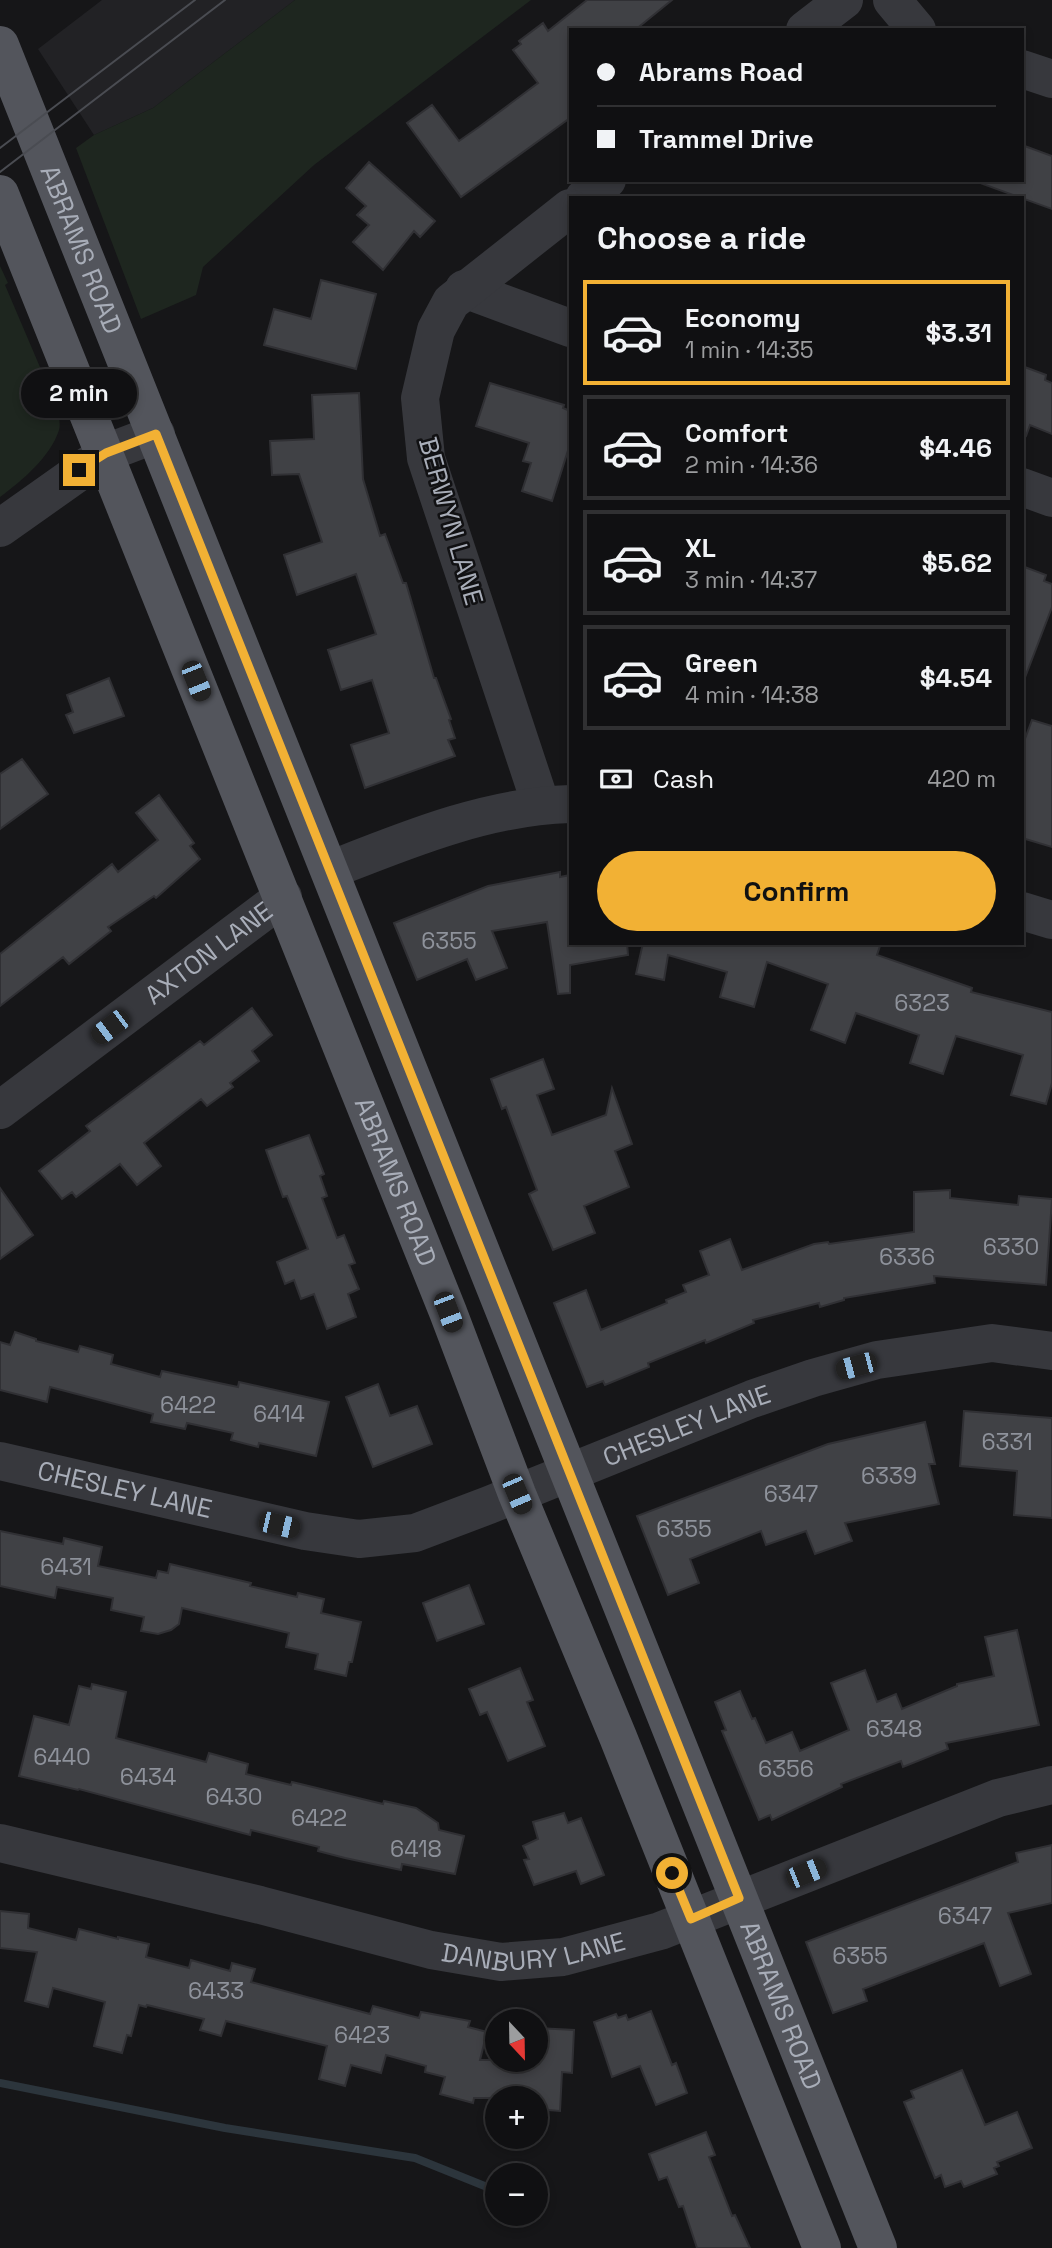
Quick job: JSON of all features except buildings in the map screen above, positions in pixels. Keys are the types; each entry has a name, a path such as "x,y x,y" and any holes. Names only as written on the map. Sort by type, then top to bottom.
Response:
{"main road":[{"name":"ABRAMS ROAD","path":"0,45 878,2248"},
{"name":"ABRAMS ROAD","path":"0,194 283,897 448,1312 517,1494 618,1737 822,2248"},
{"path":"283,897 330,870"}],"street":[{"path":"808,28 844,0"},
{"path":"892,0 916,28"},
{"path":"1024,70 1052,79"},
{"path":"587,196 604,182"},
{"name":"BERWYN LANE","path":"556,804 426,458 420,398 436,330 451,302 464,289 569,209"},
{"path":"464,289 569,328"},
{"path":"0,528 106,453 156,434"},
{"path":"1024,488 1052,498"},
{"path":"330,870 463,822 556,804"},
{"name":"AXTON LANE","path":"0,1111 283,897"},
{"path":"1024,912 1052,920"},
{"name":"CHESLEY LANE","path":"0,1461 305,1531 359,1539 415,1533 752,1399 877,1360 992,1343 1052,1351"},
{"name":"DANBURY LANE","path":"0,1843 260,1905 431,1950 501,1962 563,1957 633,1940 998,1798 1052,1785"}],"shaded area":[{"path":"102,0 295,0 153,108 94,135 38,49"},
{"path":"295,0 531,0 314,165 203,267 196,295 141,319 76,148 94,135 153,108"},
{"path":"0,266 8,283 5,285 57,407 60,424 55,440 43,458 0,497"}],"waterway":[{"path":"0,2083 225,2128 415,2158 485,2186"}],"tram line":[{"path":"0,148 195,0"},
{"path":"0,172 225,0"}],"route":[{"path":"79,470 106,453 156,434 739,1898 691,1919 672,1873"}]}
